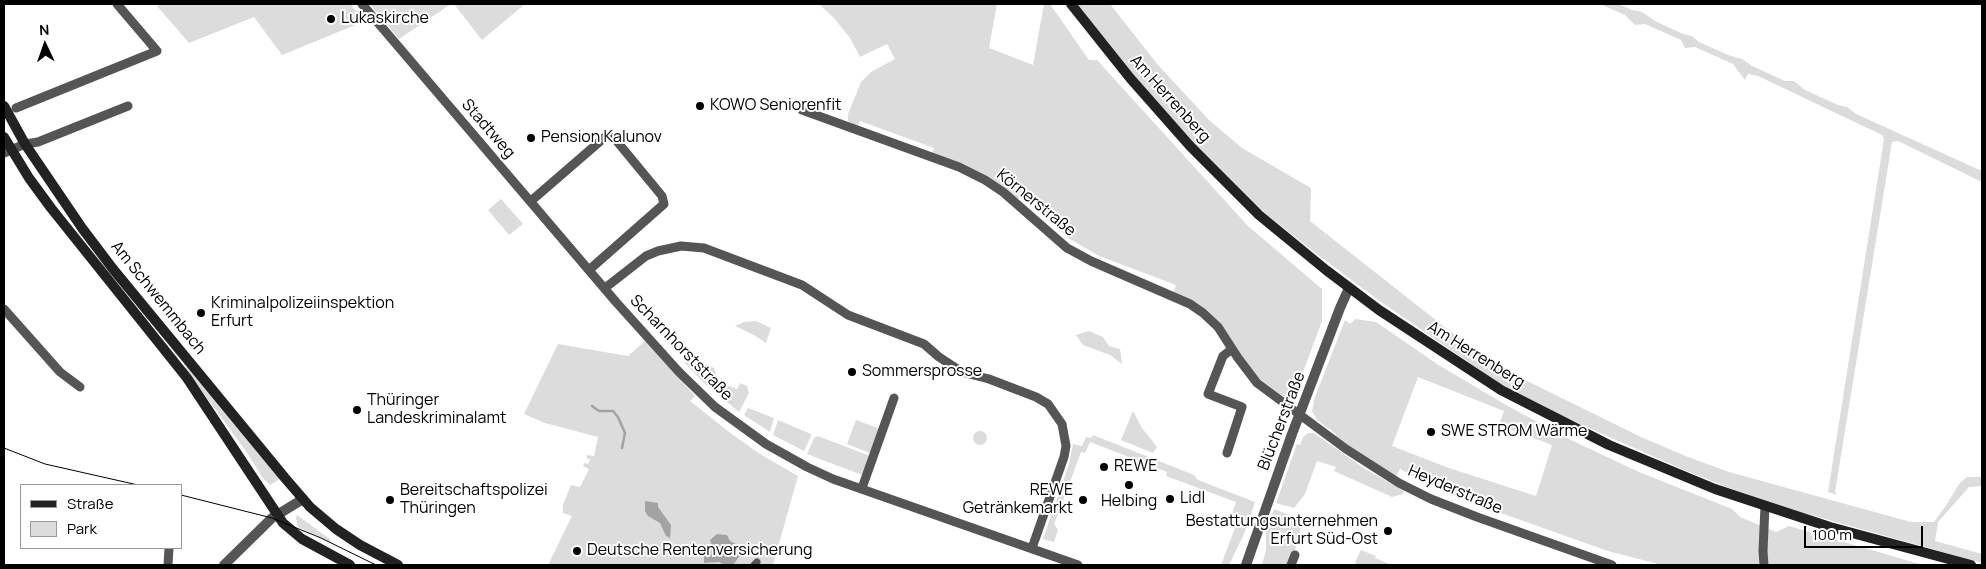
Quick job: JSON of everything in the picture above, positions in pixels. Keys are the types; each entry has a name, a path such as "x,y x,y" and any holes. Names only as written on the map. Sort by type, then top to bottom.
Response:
{"main road":[{"name":"Am Herrenberg","path":"1071,4 1130,78 1222,179 1277,231 1349,288 1459,364 1525,404 1635,456 1715,488 1830,527 1971,565"},
{"name":"Am Schwemmbach","path":"4,106 25,144 82,228 147,310 303,498 336,529 360,545 398,565"},
{"name":"Am Schwemmbach","path":"4,137 7,151 50,208 187,378 278,514 297,536 350,565"}],"street":[{"path":"16,108 157,51 118,4"},
{"name":"Stadtweg","path":"362,4 591,272"},
{"path":"7,151 25,144 38,142 128,106"},
{"name":"Körnerstraße","path":"802,110 939,159 985,180 1010,198 1067,248 1091,261 1190,304 1211,320 1257,383 1300,415"},
{"path":"531,201 605,136 615,139 662,196 664,204 591,272"},
{"path":"605,288 646,256 658,250 681,246 704,248 802,285 848,315 924,344 939,357 962,372 989,379 1036,397 1048,404 1062,424 1066,446 1032,548"},
{"name":"Scharnhorststraße","path":"591,272 679,372 715,408 766,444 800,464 1078,565"},
{"name":"Blücherstraße","path":"1246,565 1300,415 1349,288"},
{"path":"4,309 60,372 80,388"},
{"path":"138,317 147,310"},
{"path":"1227,452 1242,407 1208,394 1223,356 1232,349"},
{"path":"862,488 894,398"},
{"name":"Heyderstraße","path":"1300,415 1374,469 1424,495 1477,517 1612,565"},
{"path":"224,565 278,514 303,498"},
{"path":"1764,565 1765,506"},
{"path":"168,565 169,549"},
{"path":"1291,565 1295,555"}],"green space":[{"path":"162,4 350,4 365,21 282,55 254,17 189,43 157,6"},
{"path":"370,4 451,4 399,39"},
{"path":"454,4 525,4 482,40"},
{"path":"822,4 997,4 989,48 1033,65 1044,4 1050,4 1089,60 1097,60 1248,226 1322,289 1322,321 1294,396 1287,397 1281,395 1260,379 1192,301 1174,292 1176,285 1099,256 1067,237 1023,194 1018,199 932,153 934,148 860,121 858,126 848,121 848,114 861,82 871,72 895,59 887,44 860,57 850,38 834,18 821,6"},
{"path":"1077,4 1110,4 1158,65 1209,120 1242,148 1311,188 1310,221 1451,332 1517,376 1641,437 1688,457 1729,472 1911,522 1934,522 1959,484 1967,477 1982,477 1982,486 1969,487 1938,522 1935,541 1982,554 1982,563 1804,513 1727,487 1564,417 1496,381 1374,297 1267,215 1195,144 1162,108 1097,32"},
{"path":"1600,4 1618,4 1642,12 1655,21 1683,34 1692,36 1699,42 1742,59 1752,66 1785,81 1794,81 1805,90 1838,105 1847,107 1856,114 1982,171 1982,182 1898,141 1892,142 1835,492 1837,495 1828,492 1884,139 1882,135 1758,76 1748,74 1745,80 1733,64 1695,47 1685,48 1681,40 1645,24 1635,25 1625,15"},
{"path":"501,199 523,224 509,235 488,210"},
{"path":"1355,319 1376,322 1437,364 1506,405 1571,440 1639,472 1732,509 1740,517 1776,532 1789,526 1923,565 1662,565 1608,551 1481,506 1436,488 1400,469 1396,477 1335,437 1336,434 1317,420 1312,411 1313,402 1345,320 1350,324","holes":["1418,377 1504,411 1499,425 1552,445 1536,496 1449,468 1392,446"]},
{"path":"756,321 771,328 766,343 735,326 744,322"},
{"path":"1089,331 1103,337 1109,346 1120,349 1122,364 1110,355 1083,345 1076,335"},
{"path":"645,341 695,396 690,401 760,454 798,476 773,565 763,565 756,561 750,565 548,565 572,516 563,513 563,505 571,485 580,487 589,469 583,466 584,463 588,464 590,459 586,458 587,455 594,456 598,437 545,423 524,414 558,344 628,356"},
{"path":"687,358 714,368 716,373 713,380 707,386 685,363"},
{"path":"188,366 280,479 270,485 262,477 248,454 185,368"},
{"path":"715,381 737,389 740,383 747,386 749,393 739,412 709,387"},
{"path":"748,408 774,418 770,432 744,415"},
{"path":"1133,411 1142,428 1157,447 1153,453 1121,440"},
{"path":"778,420 811,434 804,451 773,435"},
{"path":"856,420 880,429 872,454 847,444"},
{"path":"977,431 983,431 987,438 983,445 977,445 973,441 973,435"},
{"path":"1308,433 1314,433 1365,469 1404,491 1403,494 1392,497 1334,471 1336,467 1317,461 1305,494 1294,508 1276,503 1297,444 1300,445 1303,437"},
{"path":"1093,435 1194,475 1198,480 1255,502 1244,534 1229,565 1221,565 1235,528 1228,525 1236,502 1166,476 1167,472 1090,442 1085,453 1081,452 1054,524 1058,530 1054,542 1043,539 1069,464 1073,444 1082,446 1086,437 1091,438"},
{"path":"818,436 870,456 862,475 807,454 814,438"},
{"path":"1274,509 1302,520 1298,542 1289,565 1262,565 1266,550 1266,533"},
{"path":"297,515 331,540 330,542 298,527"},
{"path":"1361,550 1392,565 1357,565 1355,562"}],"shaded area":[{"path":"645,501 658,503 658,507 671,525 670,538 666,536 660,523 648,516 645,511"},
{"path":"717,534 727,535 730,541 740,546 748,546 746,556 739,557 733,565 725,565 719,562 704,563 704,555 710,552 712,546 710,540"}],"waterway":[{"path":"592,406 599,411 613,411 618,417 625,433 622,448"}],"tram line":[{"path":"4,448 45,464 134,484"},
{"path":"182,495 272,518 321,538 376,565"}],"place":[{"name":"Lukaskirche","path":"331,19"},
{"name":"KOWO Seniorenfit","path":"700,106"},
{"name":"Pension Kalunov","path":"531,138"},
{"name":"Kriminalpolizeiinspektion Erfurt","path":"201,313"},
{"name":"Sommersprosse","path":"852,372"},
{"name":"Thüringer Landeskriminalamt","path":"357,410"},
{"name":"SWE STROM Wärme","path":"1431,432"},
{"name":"REWE","path":"1104,467"},
{"name":"Helbing","path":"1129,485"},
{"name":"Lidl","path":"1170,499"},
{"name":"Bereitschaftspolizei Thüringen","path":"390,500"},
{"name":"REWE Getränkemarkt","path":"1083,500"},
{"name":"Bestattungsunternehmen Erfurt Süd-Ost","path":"1388,531"},
{"name":"Deutsche Rentenversicherung","path":"577,551"}]}
